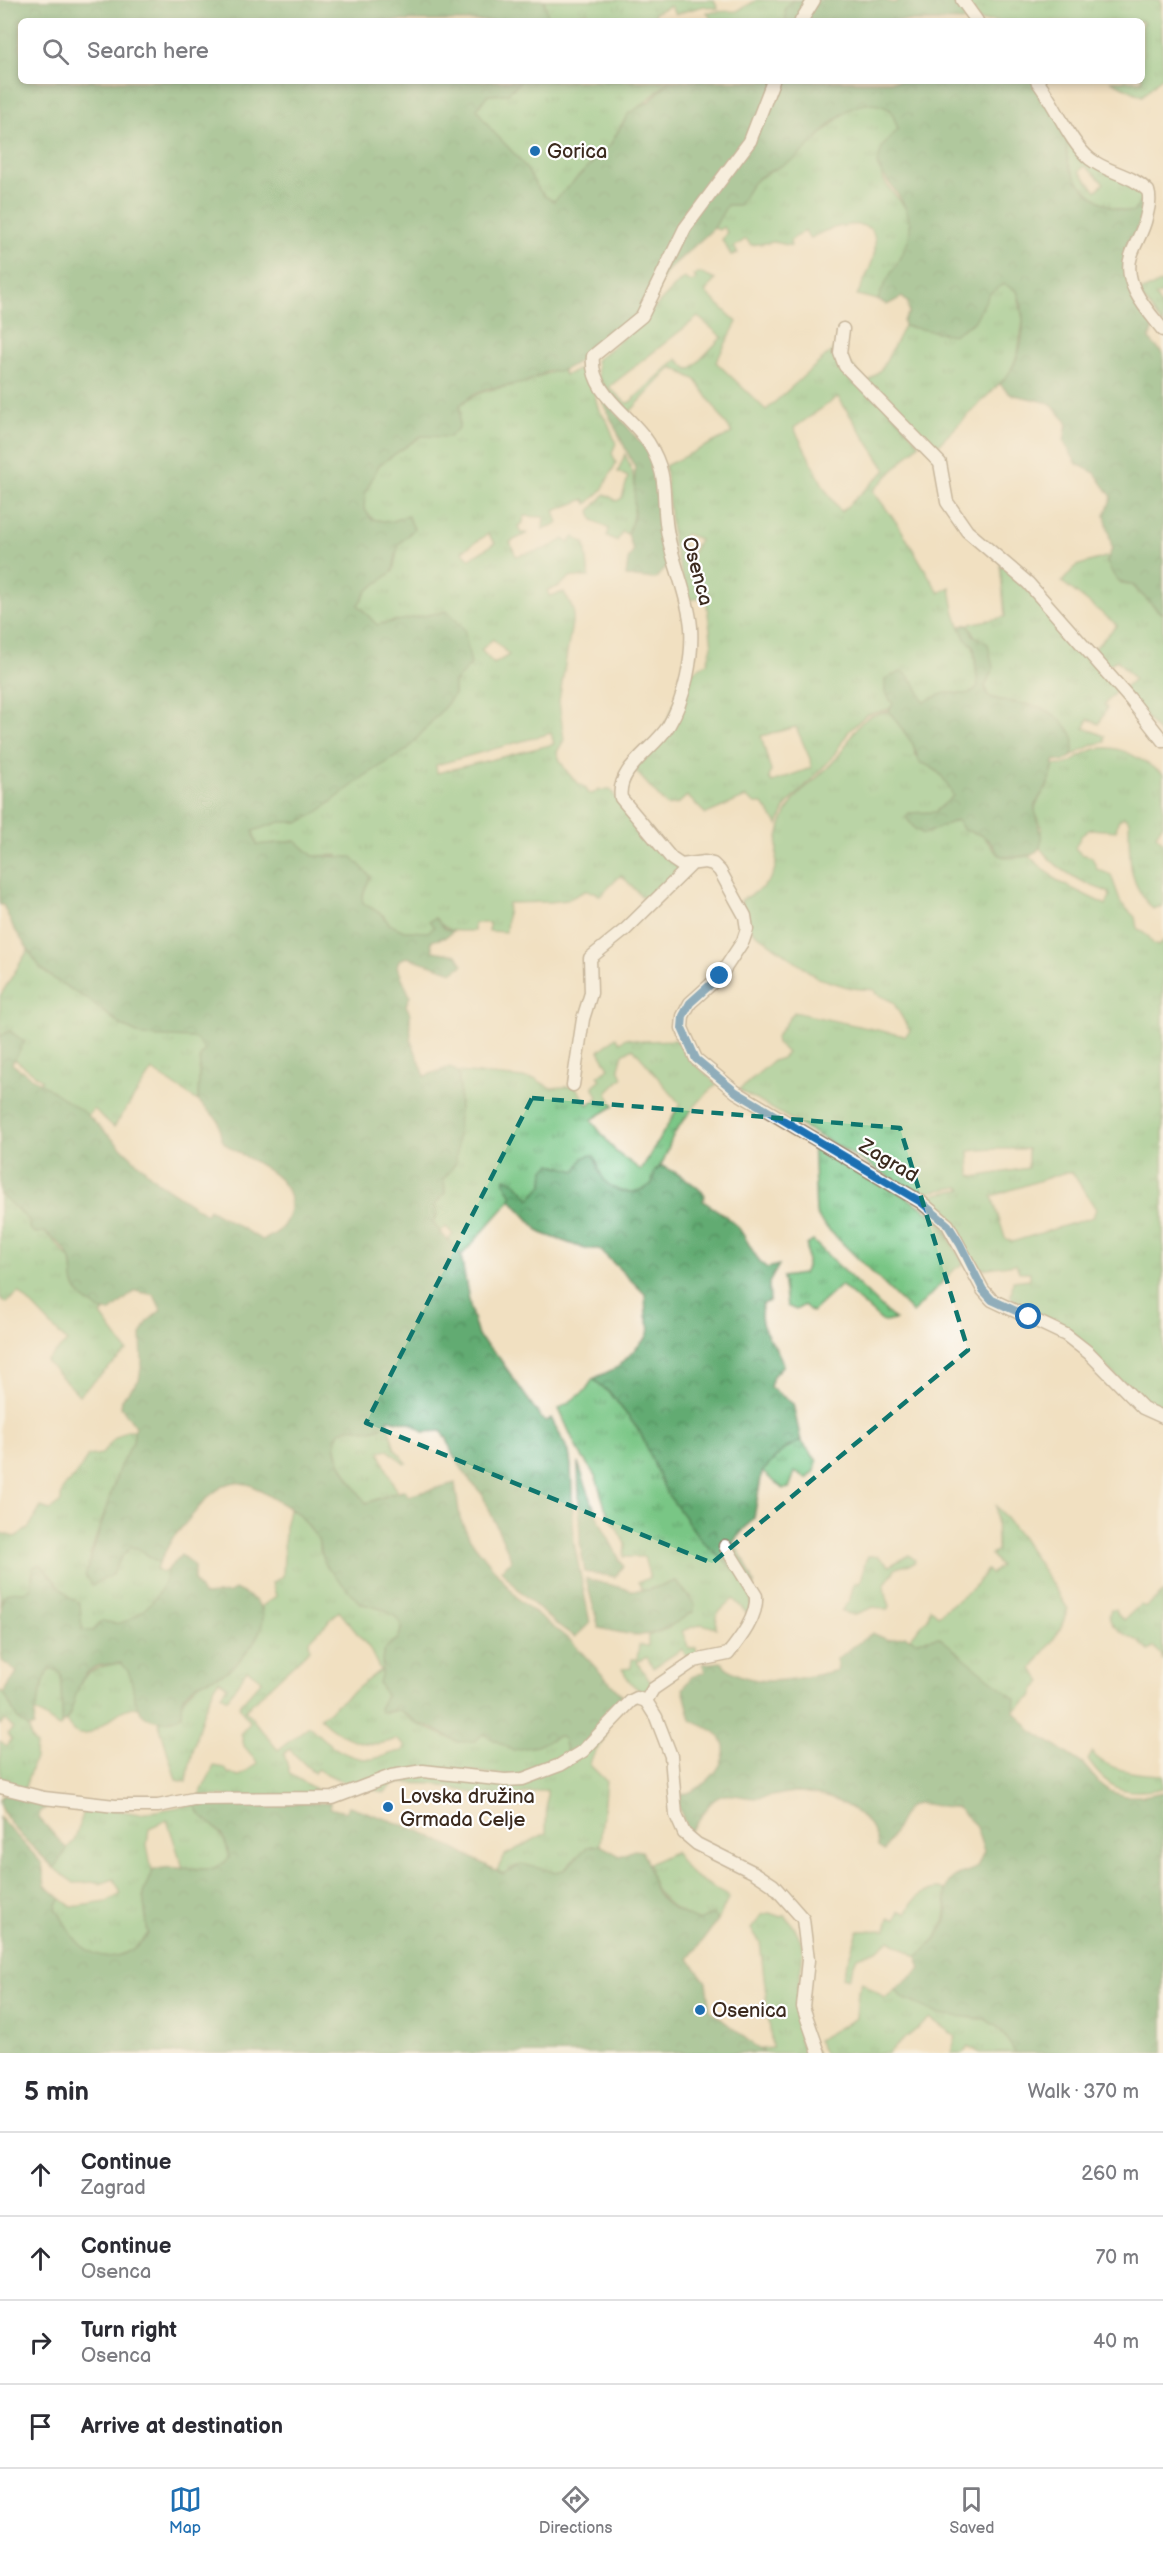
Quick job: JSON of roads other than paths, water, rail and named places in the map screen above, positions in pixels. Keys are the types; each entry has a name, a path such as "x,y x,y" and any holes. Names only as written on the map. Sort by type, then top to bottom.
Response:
{"street":[{"path":"803,18 814,0"},
{"path":"962,0 975,18"},
{"name":"Osenca","path":"736,1092 696,1059 682,1028 683,1016 690,1003 720,976 743,941 747,929 746,916 720,871 713,864 705,862 690,866 681,865 672,859 621,798 619,788 623,776 659,741 671,723 683,693 689,663 691,631 688,604 667,530 664,474 647,440 605,393 595,379 592,368 593,356 642,316 685,228 750,141 772,84"},
{"path":"1039,84 1057,108 1076,143 1089,158 1101,166 1120,172 1148,191 1149,201 1142,234 1131,256 1130,267 1138,297 1163,330"},
{"path":"843,329 840,353 844,366 940,463 946,502 953,515 988,551 1028,583 1131,700 1163,741"},
{"path":"573,1085 583,1019 591,993 590,958 626,929 690,866"},
{"name":"Zagrad","path":"736,1092 921,1202 948,1225 983,1290 992,1300 1066,1335 1089,1353 1143,1408 1163,1417"},
{"path":"646,1701 653,1689 694,1661 728,1654 751,1617 756,1596 725,1546"},
{"path":"0,1787 44,1798 115,1806 158,1806 193,1799 333,1798 391,1776 423,1771 505,1780 523,1779 560,1766 584,1751 631,1701 637,1698 646,1701 656,1717 671,1756 672,1794 678,1823 684,1833 697,1844 755,1873 772,1885 803,1919 808,1960 802,2007 819,2053"}],"place":[{"name":"Gorica","path":"535,151"},
{"name":"Lovska družina Grmada Celje","path":"388,1807"},
{"name":"Osenica","path":"700,2010"}]}
